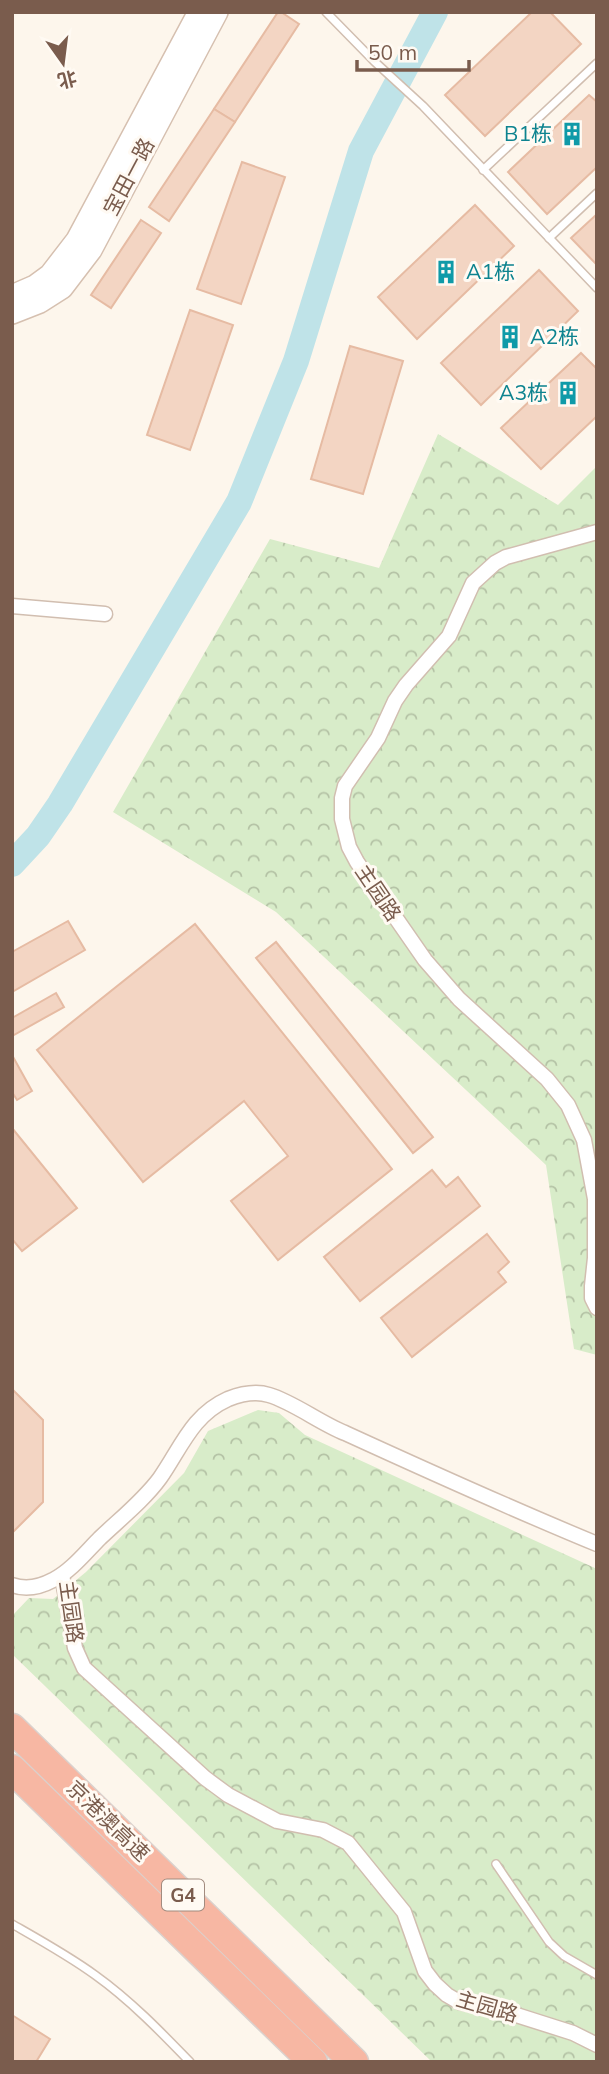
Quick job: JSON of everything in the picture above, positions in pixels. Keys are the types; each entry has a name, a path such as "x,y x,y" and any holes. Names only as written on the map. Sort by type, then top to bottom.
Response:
{"highway":[{"name":"京港澳高速","path":"12,1728 354,2062"},
{"name":"京港澳高速","path":"12,1769 313,2062"}],"main road":[{"name":"宝田一路","path":"12,296 35,286 50,275 76,240 199,12"},
{"name":"宝田一路","path":"12,313 40,302 62,288 84,260 216,12"}],"street":[{"name":"主园路","path":"597,532 506,557 473,583 453,629 400,693 377,738 352,774 342,798 342,819 349,847 413,943 459,999 559,1092 574,1117 584,1140 595,1199 592,1298 597,1308"},
{"path":"12,607 104,614"},
{"name":"主园路","path":"597,1544 323,1424 270,1395 253,1393 228,1399 209,1409 178,1447 160,1478 62,1575 75,1648 84,1668 205,1779 228,1795 266,1816 323,1830 348,1843 404,1912 425,1971 441,1990 459,2001 515,2014 573,2033 597,2045"},
{"path":"12,1585 33,1587 62,1575"}],"lane":[{"path":"326,12 423,106 597,288"},
{"path":"483,170 595,67"},
{"path":"549,238 597,193"},
{"path":"496,1864 549,1942 564,1956 597,1975"},
{"path":"12,1924 95,1975 127,2000 190,2062"}],"green space":[{"path":"438,434 558,505 597,466 597,1355 574,1349 546,1165 276,912 113,812 270,539 379,568"},
{"path":"258,1410 279,1413 305,1435 597,1569 597,2062 432,2062 12,1654 12,1616 29,1598 53,1599 86,1572 184,1473 208,1431"}],"building":[{"path":"278,12 299,24 235,122 214,109"},
{"path":"532,12 550,12 581,44 485,136 445,95"},
{"name":"B1栋","path":"589,95 597,102 597,167 547,214 508,172"},
{"path":"214,109 235,122 169,221 149,207"},
{"path":"242,162 285,177 241,304 197,289"},
{"name":"A1栋","path":"475,205 514,246 417,339 378,297"},
{"path":"597,214 597,265 571,238"},
{"path":"141,220 161,233 111,308 91,295"},
{"name":"A2栋","path":"539,270 578,311 481,405 441,363"},
{"path":"190,310 233,325 190,450 147,435"},
{"path":"350,346 403,361 363,494 311,479"},
{"name":"A3栋","path":"581,353 597,369 597,416 541,469 501,428"},
{"path":"68,921 85,950 12,992 12,952"},
{"path":"195,924 392,1169 278,1260 231,1201 288,1156 244,1101 143,1182 37,1050"},
{"path":"276,942 433,1137 413,1153 256,958"},
{"path":"56,993 64,1007 12,1036 12,1018"},
{"path":"12,1055 32,1091 17,1100 12,1092"},
{"path":"12,1128 77,1208 22,1251 12,1239"},
{"path":"432,1170 446,1187 458,1177 480,1206 360,1301 324,1257"},
{"path":"487,1234 509,1262 498,1272 506,1282 412,1357 381,1318"},
{"path":"12,1389 43,1420 43,1502 12,1533"},
{"path":"12,2015 50,2039 36,2062 12,2062"}],"waterway":[{"path":"12,864 38,836 60,804 239,502 296,361 361,151 435,12"}],"place":[{"name":"B1栋","path":"572,134"},
{"name":"A1栋","path":"446,272"},
{"name":"A2栋","path":"510,337"},
{"name":"A3栋","path":"568,393"}]}
